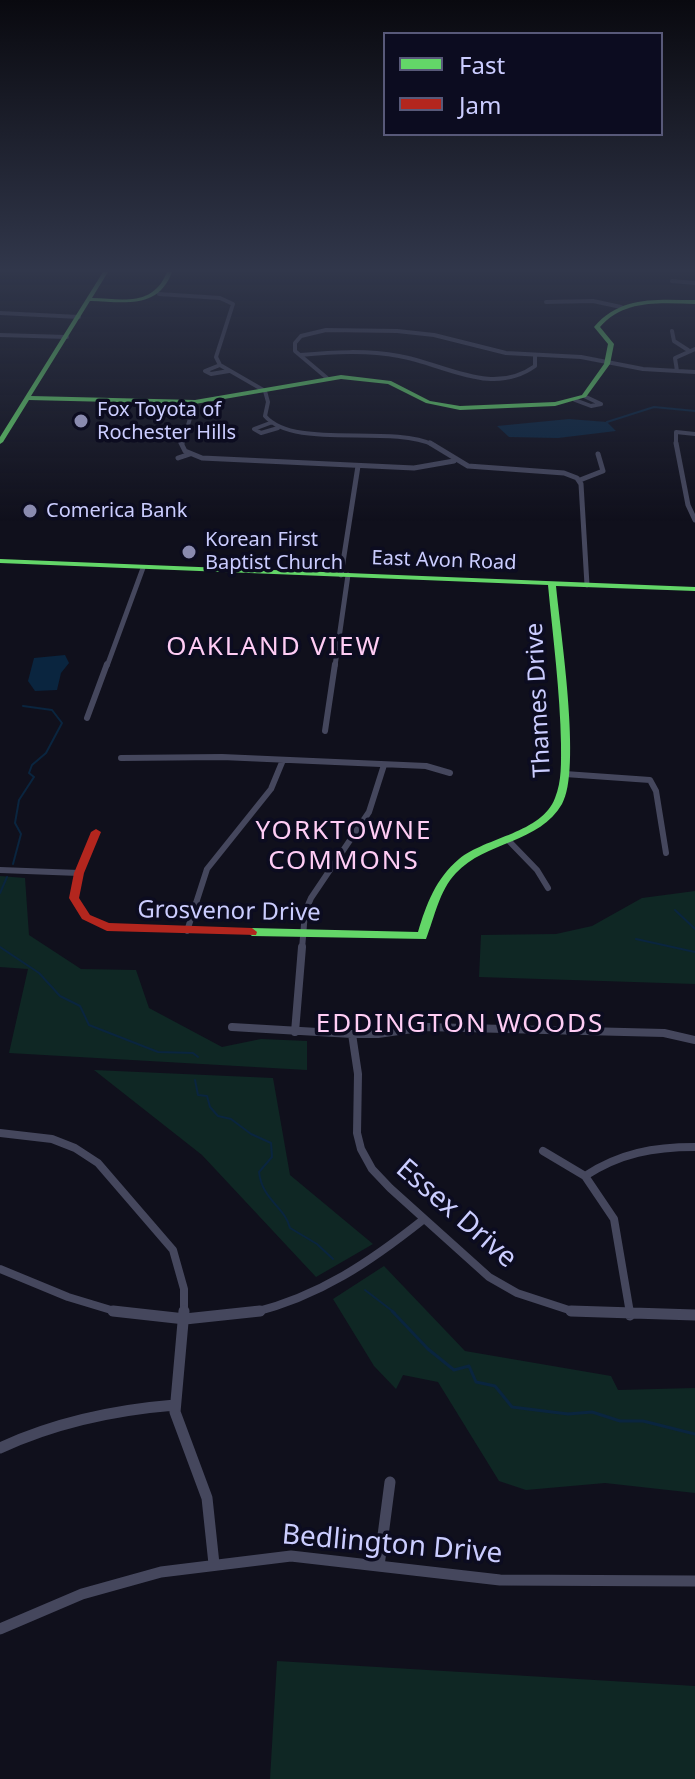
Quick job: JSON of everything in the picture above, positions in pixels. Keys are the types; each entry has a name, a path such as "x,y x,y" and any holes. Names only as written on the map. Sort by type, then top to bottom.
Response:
{"street":[{"path":"0,442 55,355"},
{"path":"216,355 220,365 265,391 268,402 265,416 278,428 300,432 410,437 436,446 454,461 485,469 564,473 580,480 603,471 598,454"},
{"path":"300,355 327,378"},
{"path":"389,355 487,380 528,373 535,366 535,355"},
{"path":"535,355 607,361 643,369 695,372"},
{"path":"28,398 195,402 327,378 381,380 404,388 428,402 460,408 580,398 608,355"},
{"path":"677,371 675,358 680,355"},
{"path":"220,365 205,371 211,374 229,371"},
{"path":"190,454 181,442 195,402"},
{"path":"270,423 254,429 261,433 278,428"},
{"path":"695,434 676,432 674,435 695,520"},
{"path":"178,458 190,454 219,461 426,467 454,461"},
{"path":"325,731 358,466"},
{"path":"580,480 587,585"},
{"path":"684,483 695,484"},
{"name":"East Avon Road","path":"0,561 695,589"},
{"path":"87,718 143,568"},
{"name":"Thames Drive","path":"422,936 434,896 443,880 465,859 541,824 555,811 561,800 566,743 552,583"},
{"path":"121,758 210,757 426,766 450,773"},
{"path":"187,931 195,899 211,862 271,791 283,760"},
{"path":"295,1032 305,912 316,885 370,810 384,765"},
{"path":"565,774 650,780 656,791 666,853"},
{"path":"0,870 79,873 96,832"},
{"path":"507,839 537,870 548,888"},
{"name":"Grosvenor Drive","path":"79,873 74,898 86,917 98,924 124,930 422,936"},
{"path":"232,1027 352,1034 378,1034 426,1027 664,1033 695,1040"},
{"name":"Essex Drive","path":"352,1034 358,1074 357,1133 361,1149 381,1179 489,1277 517,1293 572,1311 695,1315"},
{"path":"0,1133 50,1137 83,1152 98,1163 173,1250 183,1281 183,1319 175,1405 179,1430 205,1490 211,1516 214,1564"},
{"path":"585,1176 611,1159 641,1148 695,1147"},
{"path":"543,1151 585,1176 614,1219 630,1315"},
{"path":"0,1269 89,1305 145,1317 228,1317 302,1298 339,1281 424,1219"},
{"path":"0,1448 48,1426 82,1416 175,1405"},
{"path":"379,1566 390,1482"},
{"name":"Bedlington Drive","path":"0,1629 116,1583 161,1572 291,1556 500,1580 695,1581"}],"green space":[{"path":"0,876 25,878 29,935 81,969 136,970 149,1008 222,1047 261,1039 307,1041 307,1070 9,1053 28,969 0,967"},
{"path":"695,891 695,984 479,977 481,935 556,934 592,926 642,898"},
{"path":"94,1070 273,1078 290,1175 373,1244 316,1277 202,1155"},
{"path":"384,1266 465,1351 611,1376 618,1390 695,1388 695,1493 605,1483 526,1490 499,1481 438,1382 403,1375 396,1389 374,1366 333,1299"},
{"path":"277,1661 695,1686 695,1779 270,1779"}],"water":[{"path":"569,419 607,422 616,431 558,438 509,437 497,426"},
{"path":"65,655 69,663 61,673 57,690 35,691 28,681 34,658"}],"waterway":[{"path":"607,422 654,407 695,411"},
{"path":"13,864 21,834 15,823 19,800 34,777 29,773 32,765 46,753 62,723 52,710 23,706"},
{"path":"0,893 7,877"},
{"path":"675,910 695,929"},
{"path":"636,939 695,952"},
{"path":"0,947 39,973 60,996 80,1006 89,1025 158,1052 193,1053 198,1057"},
{"path":"195,1080 198,1095 207,1096 210,1107 218,1116 231,1119 251,1134 271,1143 272,1157 259,1172 264,1190 290,1228 317,1244 333,1259"},
{"path":"365,1290 395,1313"},
{"path":"392,1311 428,1349 454,1370 469,1366 476,1382 495,1386 512,1407 568,1414 592,1412 620,1421 643,1421 695,1434"}],"traffic: fast":[{"path":"0,442 54,355"},
{"path":"28,398 195,402 341,377 389,382 428,402 460,408 555,404 584,396 607,364 609,355"},
{"path":"0,561 695,589"},
{"path":"252,932 422,936 437,893 453,870 465,859 523,832 549,815 559,802 566,762 552,583"}],"traffic: jam":[{"path":"96,832 79,873 74,898 86,917 107,927 252,932"}],"place":[{"name":"Fox Toyota of Rochester Hills","path":"81,421"},
{"name":"Comerica Bank","path":"30,511"},
{"name":"Korean First Baptist Church","path":"189,552"}],"district":[{"name":"OAKLAND VIEW","path":"274,648"},
{"name":"YORKTOWNE COMMONS","path":"344,847"},
{"name":"EDDINGTON WOODS","path":"460,1025"}]}
